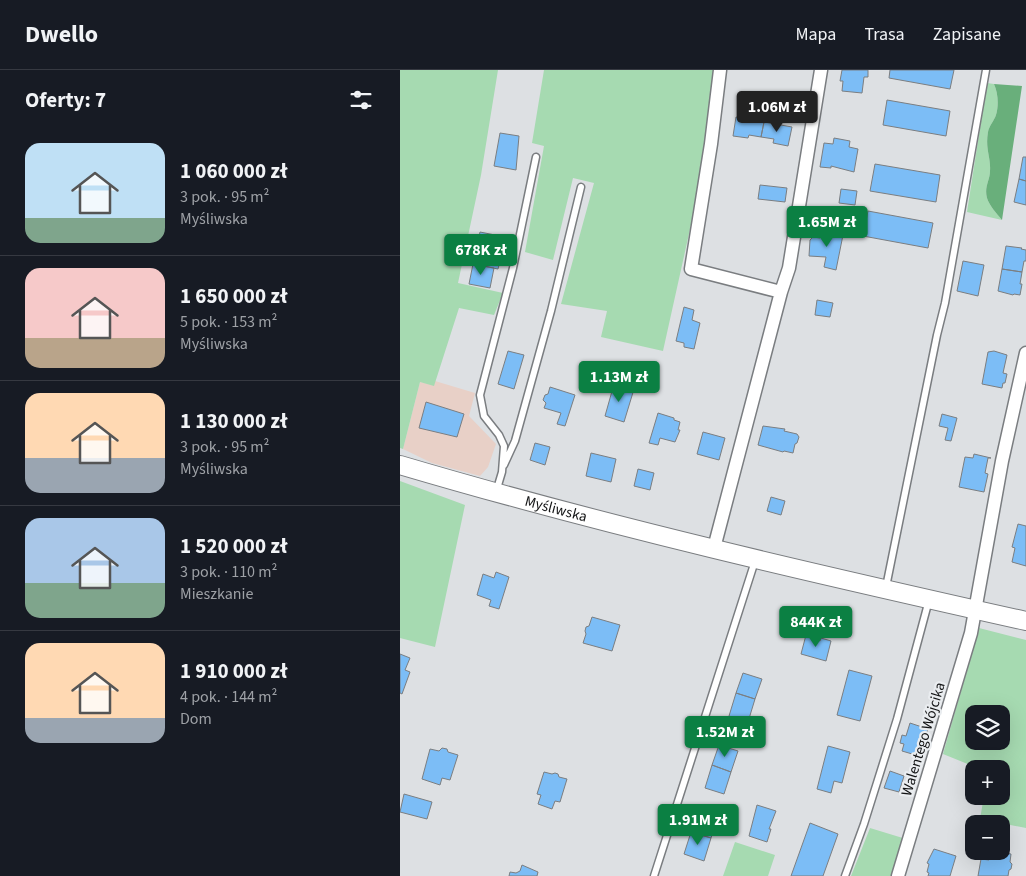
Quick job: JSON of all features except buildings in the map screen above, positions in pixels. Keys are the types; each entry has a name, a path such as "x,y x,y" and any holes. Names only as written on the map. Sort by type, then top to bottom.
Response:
{"street":[{"path":"720,70 711,144 691,270 781,292"},
{"path":"714,548 781,292 789,268 821,70"},
{"name":"Walentego Wójcika","path":"898,876 971,633 1002,461 1026,353"},
{"name":"Myśliwska","path":"400,465 495,493 714,548 1026,621"}],"lane":[{"path":"886,588 945,303 986,70"},
{"path":"502,472 504,446 499,435 484,416 480,395 513,268 536,157"},
{"path":"495,493 515,442 551,311 581,187"},
{"path":"654,876 756,558"},
{"path":"845,876 864,824 897,719 929,599"}],"shaded area":[{"path":"435,381 475,393 469,416 496,444 488,467 480,476 432,463 403,449 420,382 434,385"}],"green space":[{"path":"400,70 498,70 481,175 458,283 503,293 494,315 459,308 434,386 420,382 403,449 400,448"},
{"path":"544,70 715,70 700,184 663,351 601,337 607,311 561,304 594,183 573,178 553,260 525,252 544,146 532,143"},
{"path":"987,83 994,84 998,103 996,115 988,132 987,143 990,171 986,194 989,204 1002,220 967,212"},
{"path":"994,84 1022,86 1002,220 989,204 986,194 990,171 987,143 988,132 998,107"},
{"path":"400,481 465,505 435,647 400,638"},
{"path":"979,628 1026,640 1026,828 1010,825 1010,815 981,815 982,805 1010,805 1010,760 965,760 965,763 943,754"},
{"path":"870,828 906,839 893,876 851,876"},
{"path":"735,842 775,855 768,876 723,876"}]}
